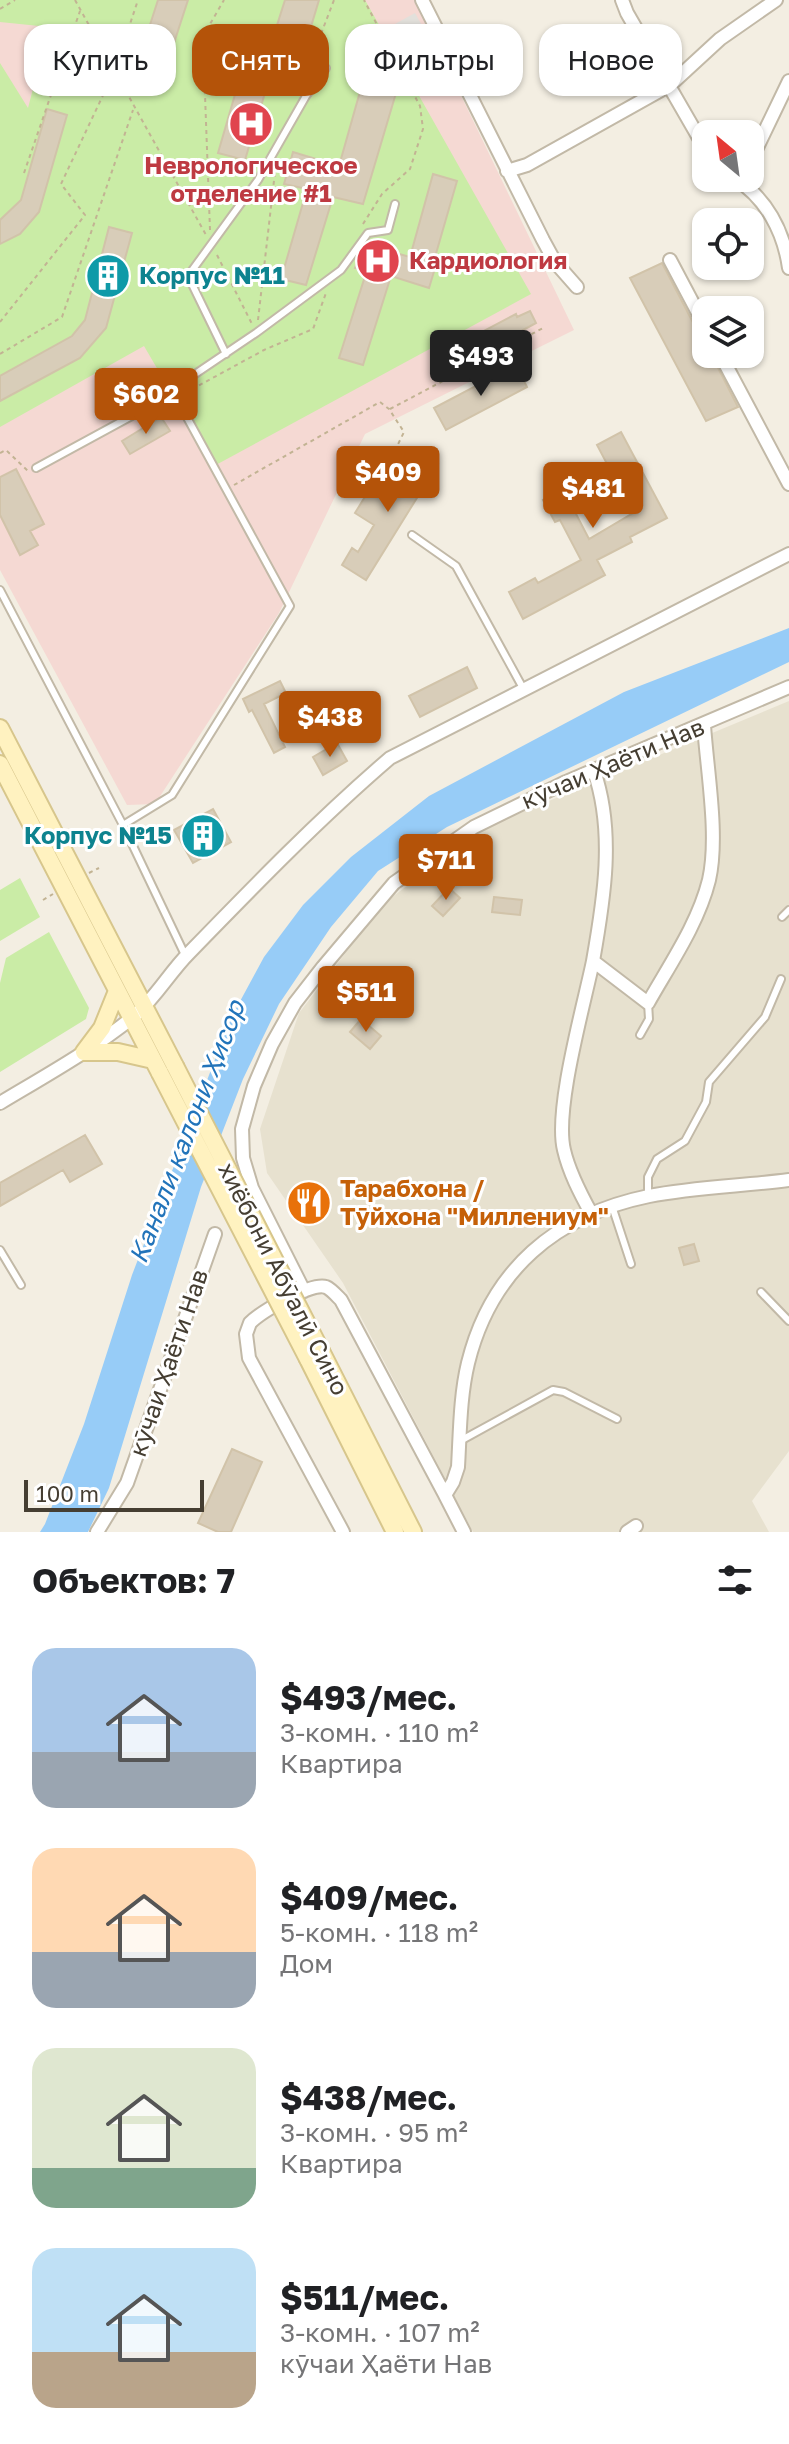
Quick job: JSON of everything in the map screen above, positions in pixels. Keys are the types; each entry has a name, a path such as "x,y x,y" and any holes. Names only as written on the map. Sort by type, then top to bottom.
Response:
{"main road":[{"name":"хиёбони Абӯалӣ Сино","path":"0,728 145,1006 163,1066"},
{"name":"хиёбони Абӯалӣ Сино","path":"0,764 117,991 163,1066 315,1356 413,1532"},
{"path":"84,1052 102,1028 117,991"},
{"path":"84,1052 118,1052 163,1066"},
{"name":"хиёбони Абӯалӣ Сино","path":"315,1356 395,1532"}],"street":[{"path":"437,0 423,3 555,262 577,287"},
{"path":"622,0 634,24"},
{"path":"682,74 720,39 776,0"},
{"path":"764,133 789,81"},
{"path":"507,171 527,165 650,96"},
{"path":"676,96 692,125"},
{"path":"753,192 765,203 787,254 789,268"},
{"path":"670,260 692,302"},
{"path":"727,368 789,484"},
{"path":"0,1103 84,1052 132,1018 186,957 336,804 390,758 789,554"},
{"name":"кӯчаи Ҳаёти Нав","path":"304,1291 252,1188 241,1143 254,1086 283,1024 323,967 394,883 474,827 518,804 789,687"},
{"path":"593,961 648,1003 681,944 708,881 713,849 704,725"},
{"path":"591,1213 569,1169 563,1147 565,1097 593,961 605,865 605,822 594,771"},
{"path":"445,1495 457,1474 467,1366 478,1330 493,1300 528,1254 559,1229 612,1206 648,1196 789,1180"},
{"name":"кӯчаи Ҳаёти Нав","path":"97,1532 127,1483 215,1234"},
{"path":"343,1532 258,1378 247,1349 246,1334 250,1323 316,1287 325,1287 341,1300 464,1532"}],"lane":[{"path":"226,354 188,276 258,180 306,96"},
{"path":"36,468 139,412 256,333 341,270 368,233 388,230 395,204"},
{"path":"123,825 172,795 290,606 172,390"},
{"path":"412,535 456,566 524,690"},
{"path":"0,590 123,825 186,957"},
{"path":"782,917 789,910"},
{"path":"648,1196 648,1177 657,1159 685,1141 706,1102 709,1082 765,1017 781,979"},
{"path":"640,1035 649,1019 648,1003"},
{"path":"612,1206 631,1264"},
{"path":"0,1250 21,1285"},
{"path":"761,1292 789,1321"},
{"path":"460,1441 553,1390 564,1392 617,1419"}],"path":[{"path":"0,9 15,0"},
{"path":"75,0 88,24"},
{"path":"130,24 138,0"},
{"path":"211,243 204,68 206,31 224,0"},
{"path":"325,24 334,0"},
{"path":"364,0 377,24"},
{"path":"24,173 80,9"},
{"path":"0,322 85,215 61,184 103,96"},
{"path":"127,96 211,243 264,350 176,398"},
{"path":"0,354 62,317 134,109"},
{"path":"256,333 278,145"},
{"path":"389,409 543,328"},
{"path":"226,489 380,402 389,409 404,432 380,481"},
{"path":"0,453 6,450 29,472 36,468"}],"shaded area":[{"path":"0,0 415,0 427,24 345,24 345,96 461,96 574,330 365,434 279,613 155,804 127,805 0,570"},
{"path":"415,13 421,24 395,24"},
{"path":"789,701 789,1451 752,1501 769,1532 473,1532 343,1283 267,1173 260,1129 299,1013 385,902 491,825"}],"green space":[{"path":"0,0 365,0 379,24 345,24 345,96 419,96 531,294 214,466 144,346 0,427 0,63 28,108 31,96 176,96 176,24 0,22"},
{"path":"20,878 40,917 0,941 0,890"},
{"path":"49,932 89,1008 86,1019 0,1072 0,983 6,958"}],"water":[{"path":"789,628 789,662 447,827 378,871 331,927 279,1004 243,1079 201,1187 109,1488 88,1532 40,1532 84,1424 132,1275 231,1018 264,957 303,905 351,857 429,796 624,692"}],"building":[{"path":"158,0 188,0 176,37 176,24 150,24"},
{"path":"285,0 319,0 312,24 277,24"},
{"path":"235,96 264,96 245,160 218,153"},
{"path":"359,96 395,96 363,204 333,197 306,285 281,279 307,189 284,184 293,152 339,166"},
{"path":"47,109 67,115 39,212 20,234 0,244 0,220 21,200"},
{"path":"433,174 457,181 429,288 391,276 363,365 339,358 367,270 355,268 360,255 367,245 410,257"},
{"name":"Корпус №11","path":"109,227 132,233 106,328 80,358 0,401 0,376 72,336 85,320"},
{"path":"662,263 692,320 692,368 718,368 738,407 706,421 630,278"},
{"path":"530,311 536,323 523,330 526,336 453,374 449,366 437,372 432,362 444,356 442,353 516,314 517,317"},
{"path":"516,365 527,387 446,430 434,408"},
{"path":"161,417 170,431 130,454 122,441"},
{"path":"621,432 667,518 630,537 632,542 597,560 605,575 523,619 509,592 535,578 538,583 581,560 560,520 555,522 543,500 570,485 583,508 575,512 589,539 633,513 597,445"},
{"path":"415,450 438,464 366,580 342,565 352,548 358,552 374,525 355,513 371,487 391,500 407,474 402,471"},
{"path":"16,469 44,524 30,531 38,545 20,555 0,515 0,477"},
{"path":"467,667 477,688 420,717 409,696"},
{"path":"280,681 286,693 264,704 285,747 274,753 243,699"},
{"path":"337,743 347,761 323,775 313,757"},
{"name":"Корпус №15","path":"213,809 231,842 193,863 174,830"},
{"path":"449,888 460,898 443,916 432,906"},
{"path":"494,897 522,900 520,915 492,912"},
{"path":"361,1019 381,1036 370,1049 350,1032"},
{"path":"85,1135 102,1164 70,1182 63,1170 0,1206 0,1183"},
{"path":"694,1244 699,1261 684,1265 679,1248"},
{"path":"232,1449 262,1462 231,1532 218,1532 198,1523"}],"place":[{"name":"Неврологическое отделение #1","path":"251,124"},
{"name":"Кардиология","path":"378,261"},
{"name":"Корпус №11","path":"108,276"},
{"name":"Корпус №15","path":"203,836"},
{"name":"Тарабхона / Тӯйхона \"Миллениум\"","path":"309,1203"}],"water label":[{"name":"Канали калони Ҳисор","path":"187,1132"}]}
